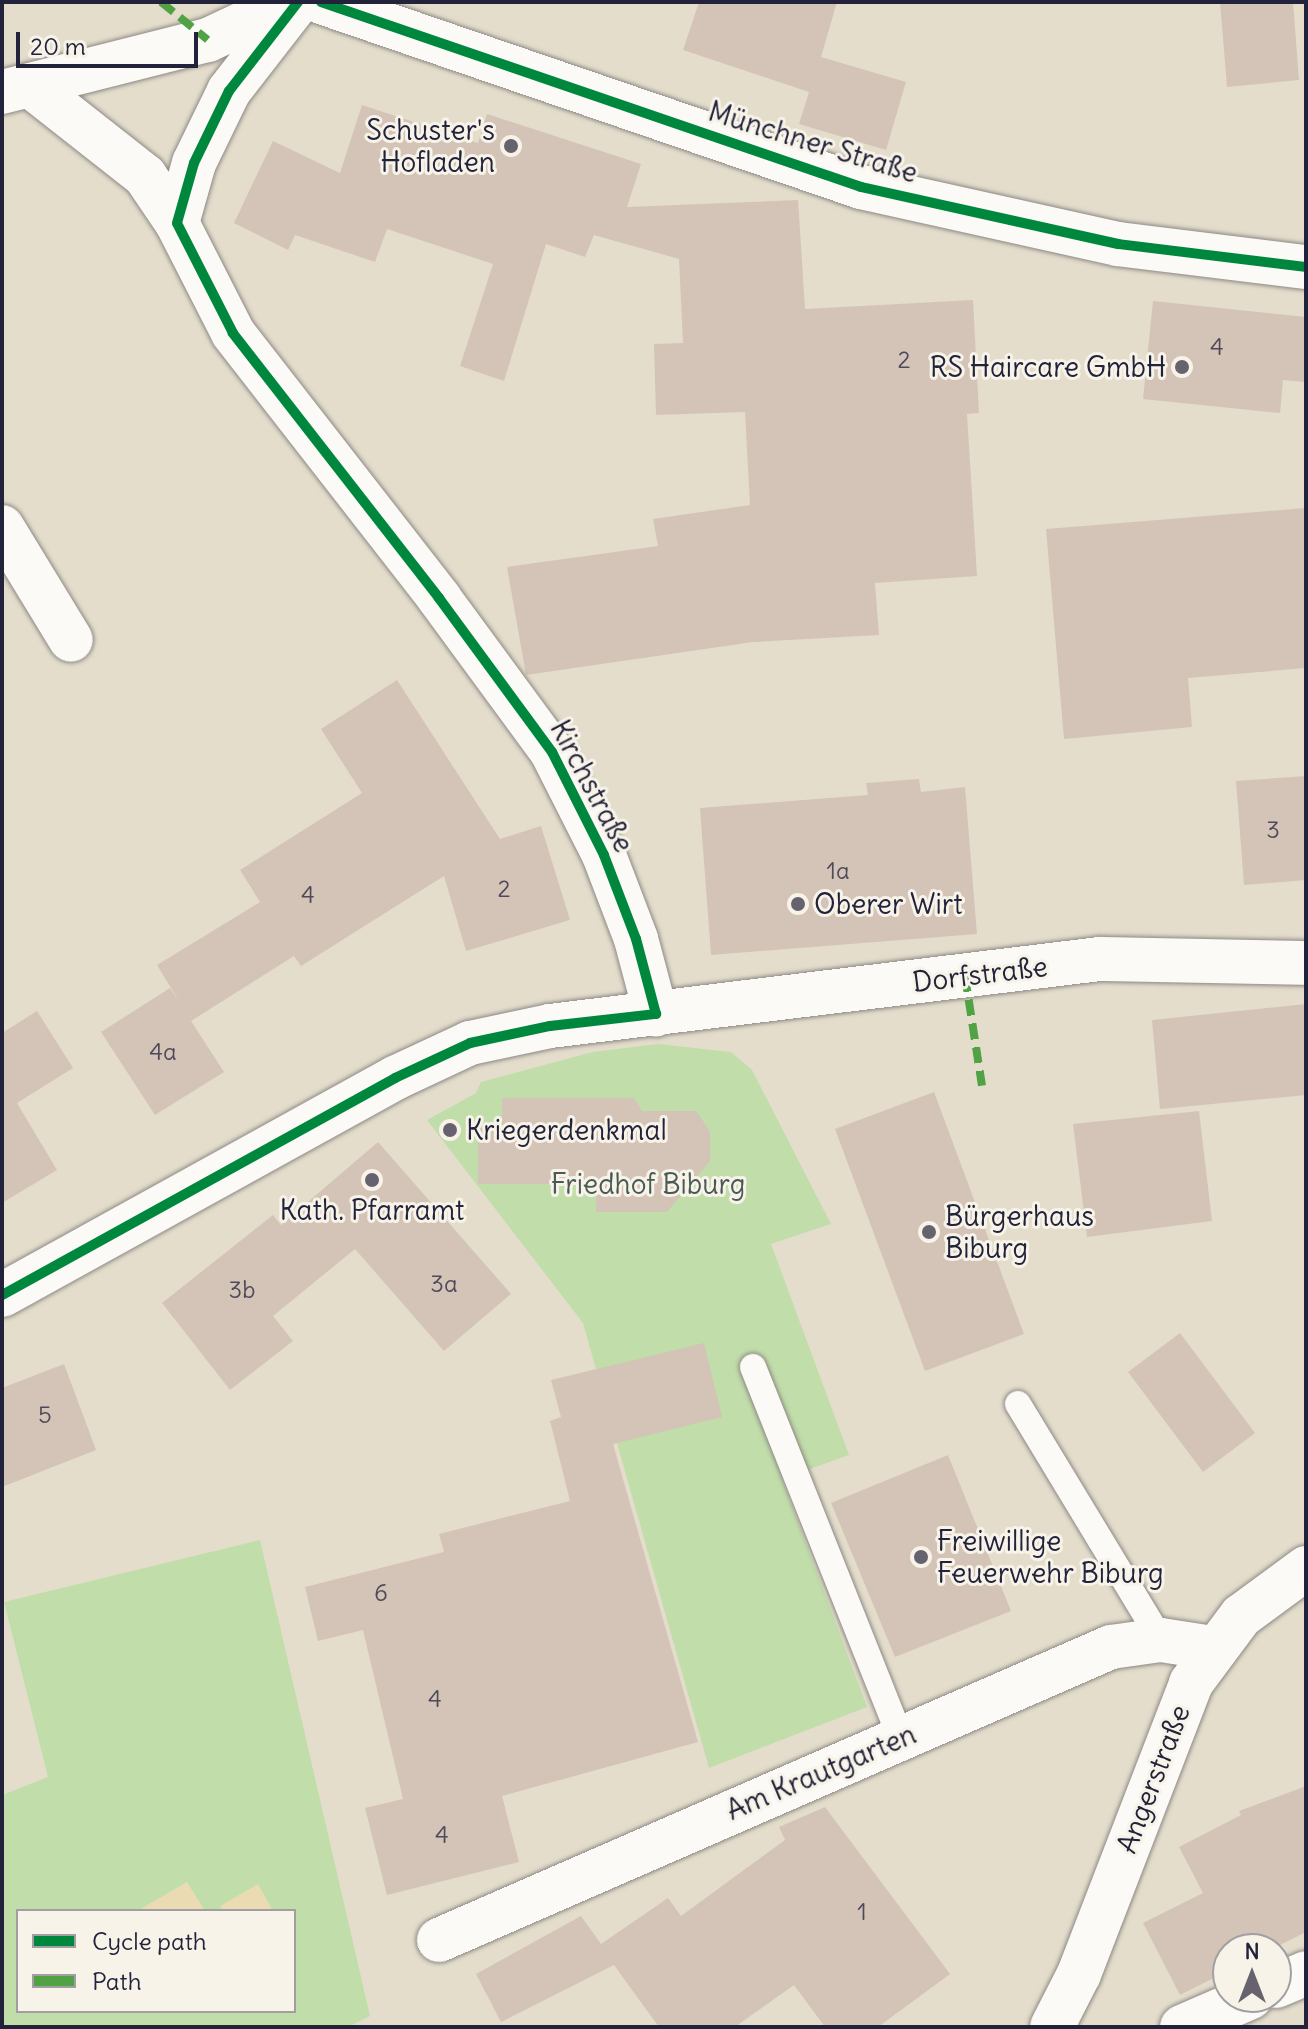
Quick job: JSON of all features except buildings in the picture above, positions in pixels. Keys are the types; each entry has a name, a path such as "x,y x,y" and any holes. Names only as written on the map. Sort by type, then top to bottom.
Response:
{"street":[{"path":"17,90 208,40 289,2"},
{"path":"177,223 194,163 229,91 298,2"},
{"name":"Münchner Straße","path":"321,2 861,187 1118,244 1306,267"},
{"name":"Kirchstraße","path":"17,90 145,176 177,223 233,333 439,598 552,752 604,855 636,939 656,1014"},
{"path":"2,527 71,640"},
{"name":"Dorfstraße","path":"656,1014 1100,959 1306,963"},
{"path":"2,1295 381,1085 470,1043 550,1026 656,1014"},
{"name":"Angerstraße","path":"1052,2027 1079,1974 1174,1718 1212,1648 1241,1616 1306,1568"},
{"name":"Am Krautgarten","path":"439,1940 1111,1647 1161,1640 1212,1648"},
{"path":"1182,2027 1214,2013"}],"lane":[{"path":"753,1367 901,1738"},
{"path":"1018,1404 1161,1640"}],"green space":[{"name":"Friedhof Biburg","path":"658,1044 731,1052 752,1070 831,1224 771,1244 849,1455 782,1479 867,1707 709,1768 583,1323 427,1120 476,1093 481,1082 593,1052"},
{"path":"260,1540 370,2016 348,2027 2,2027 2,1795 48,1777 4,1602"}],"sand":[{"path":"187,1882 204,1909 140,1909"},
{"path":"258,1884 272,1909 222,1909 220,1906"}],"marked path":[{"path":"161,2 208,40"},
{"path":"965,976 982,1086"}],"cycle path":[{"path":"2,1295 395,1078 470,1043 550,1026 656,1014 636,939 604,855 552,752 439,598 233,333 177,223 194,163 229,91 298,2"},
{"path":"321,2 861,187 1118,244 1306,267"}],"place":[{"name":"Schuster's Hofladen","path":"511,146"},
{"name":"RS Haircare GmbH","path":"1182,367"},
{"name":"Oberer Wirt","path":"798,904"},
{"name":"Kriegerdenkmal","path":"450,1130"},
{"name":"Kath. Pfarramt","path":"372,1180"},
{"name":"Bürgerhaus Biburg","path":"929,1232"},
{"name":"Freiwillige Feuerwehr Biburg","path":"921,1557"}]}
